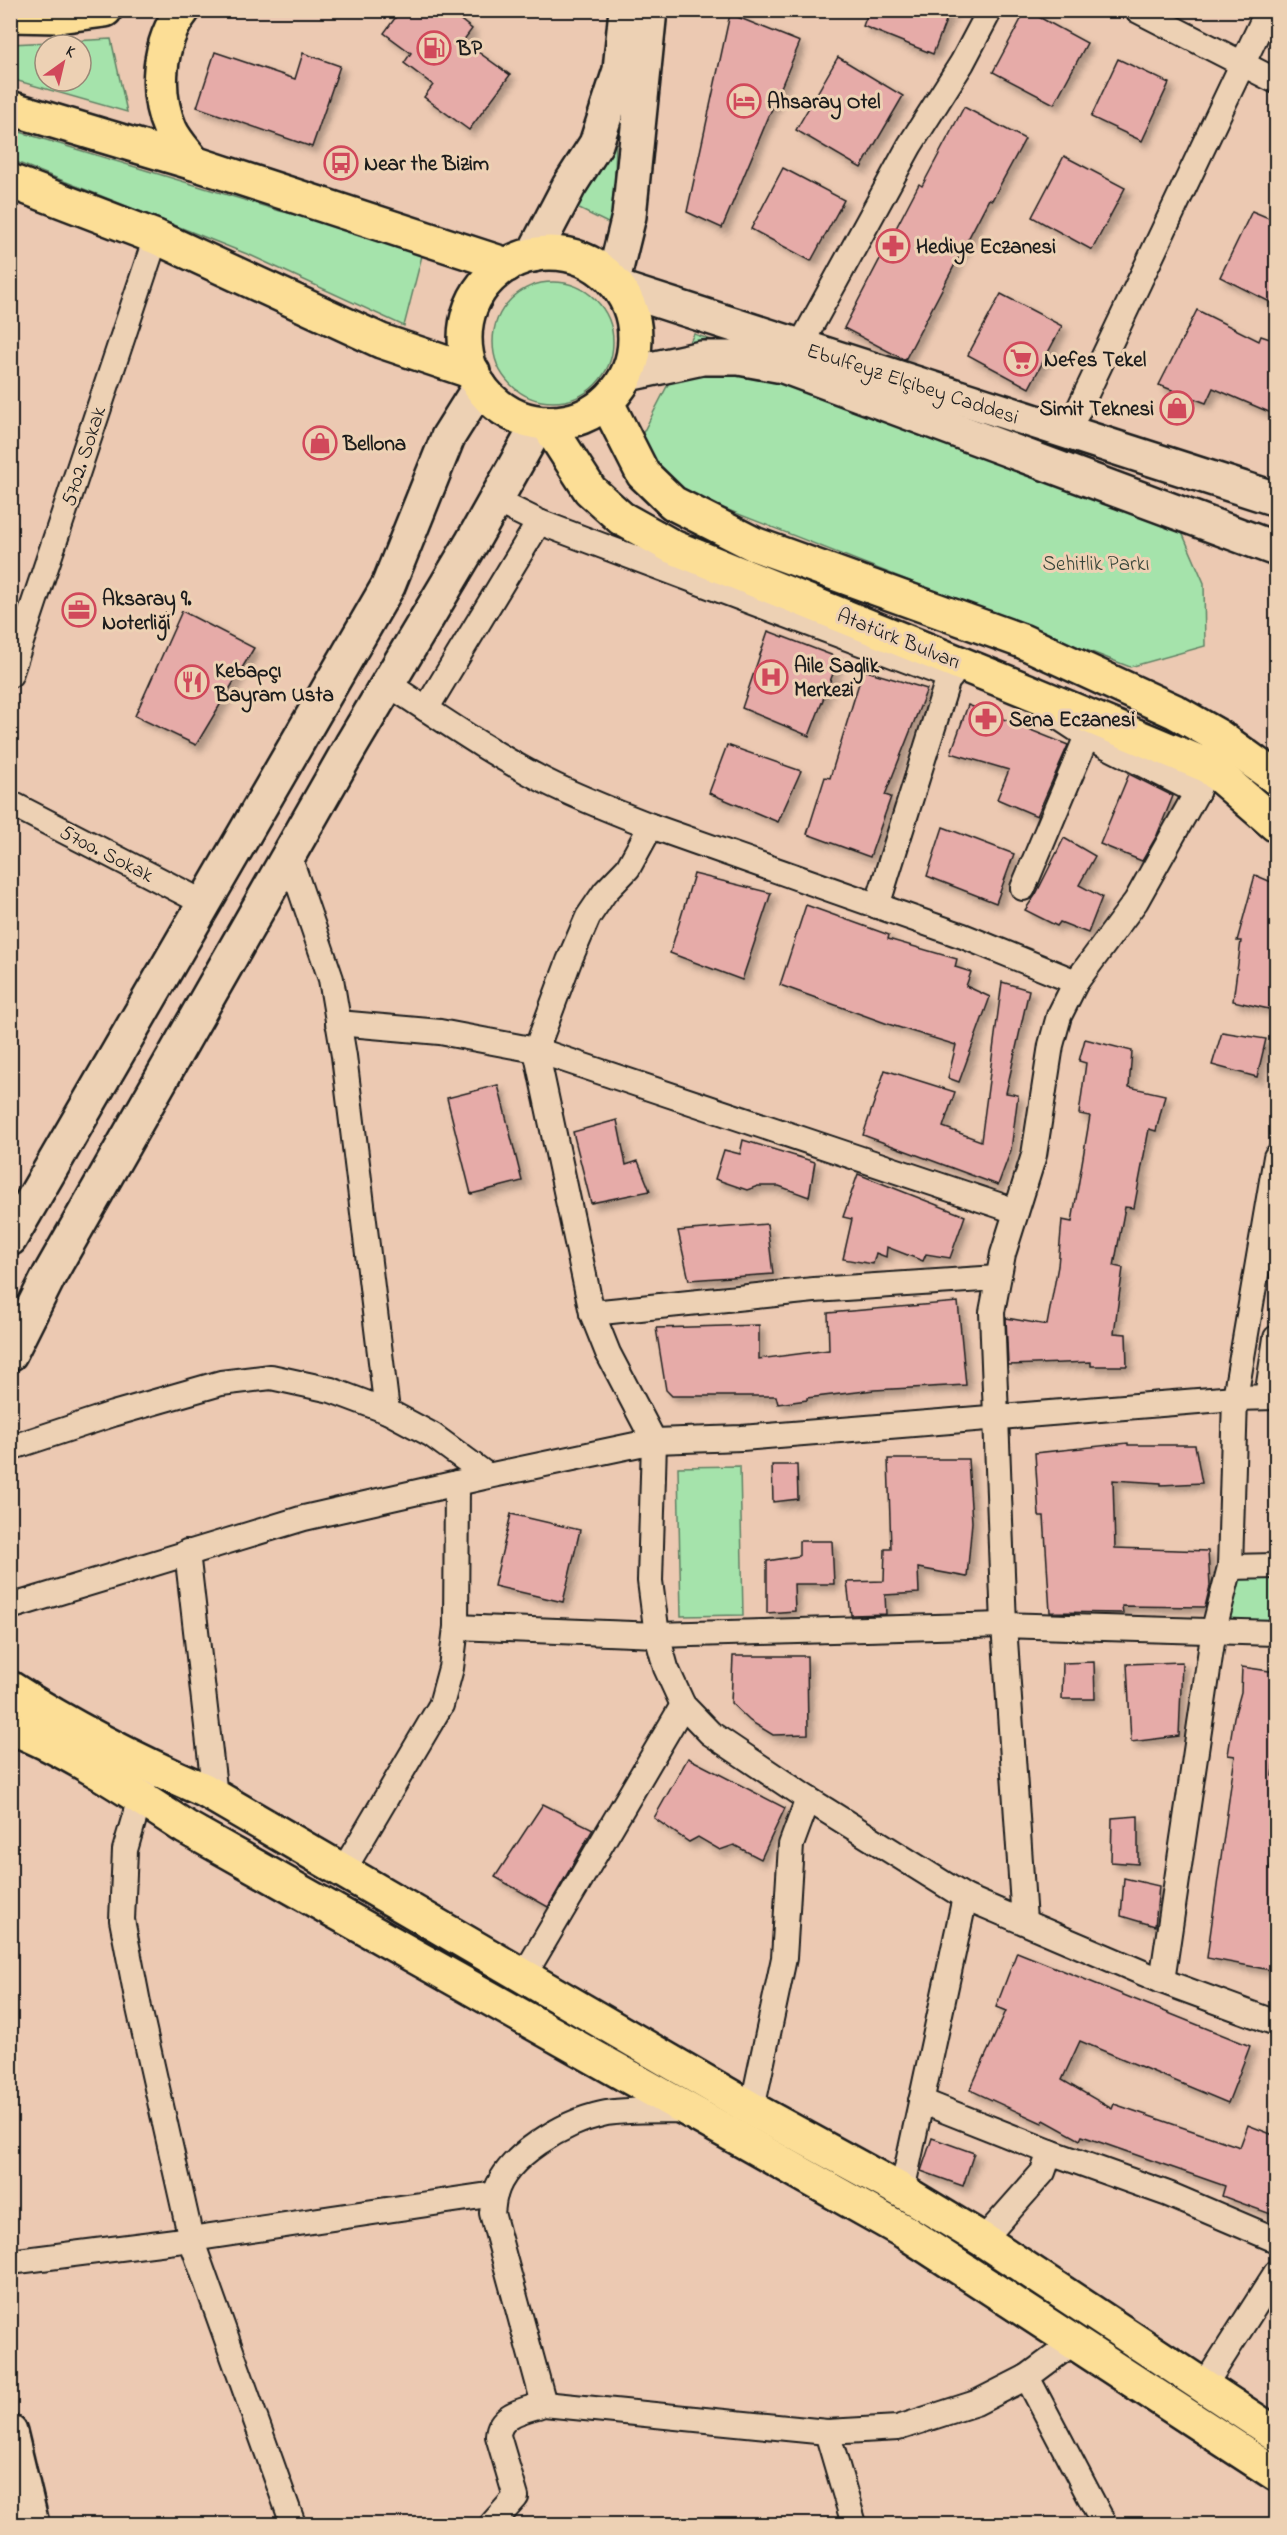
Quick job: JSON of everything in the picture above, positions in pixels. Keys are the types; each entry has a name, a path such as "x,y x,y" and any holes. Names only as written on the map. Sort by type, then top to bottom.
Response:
{"main road":[{"path":"10,15 58,16 105,10"},
{"path":"183,10 174,22 163,50 161,94 170,130 194,163"},
{"path":"520,260 596,144 620,70 626,10"},
{"path":"616,285 629,216 650,10"},
{"path":"10,108 520,260"},
{"path":"10,181 156,237 381,341 476,379"},
{"path":"555,253 576,258 596,267 616,285 628,303 635,330 634,357 628,374 607,403 575,420 543,423 506,411 491,399 476,379 465,338 467,321 481,289 492,276 520,260 555,253"},
{"name":"Ebulfeyz Elçibey Caddesi","path":"616,285 1276,499"},
{"name":"Ebulfeyz Elçibey Caddesi","path":"628,374 702,358 739,358 783,366 1276,549"},
{"path":"10,1239 388,586 448,436 476,379"},
{"name":"Atatürk Bulvarı","path":"607,403 642,474 673,503 754,544 1022,641 1174,711 1218,736 1276,778"},
{"path":"10,1354 49,1276 289,856 494,500 543,423"},
{"name":"Atatürk Bulvarı","path":"543,423 590,490 621,518 673,547 1028,691 1203,779 1276,825"},
{"path":"10,1688 51,1714 151,1767 215,1796 752,2109 902,2191 983,2240 1276,2434"},
{"path":"10,1727 32,1735 196,1833 905,2232 1276,2474"},
{"path":"785,2165 800,2136"},
{"path":"10,2432 32,2524"}],"street":[{"path":"800,346 910,145 962,63 990,10"},
{"path":"1137,10 1276,81"},
{"path":"1077,412 1268,10"},
{"name":"5702. Sokak","path":"10,675 156,237"},
{"path":"494,500 539,522 1048,711 1087,736 1203,779"},
{"path":"426,709 539,522"},
{"path":"877,906 949,676"},
{"path":"388,684 485,747 544,780 651,826 963,936 1076,982"},
{"path":"1023,888 1087,736"},
{"path":"1024,1921 1004,1625 992,1312 998,1278 1034,1155 1051,1046 1059,1016 1076,982 1136,901 1203,779 1218,736"},
{"name":"5700. Sokak","path":"10,803 204,903"},
{"path":"651,826 628,868 605,892 588,917 568,961 536,1050 592,1313 608,1353 654,1441 650,1581 657,1635 666,1668 683,1705 710,1733 808,1799 965,1898 1024,1921 1162,1982 1276,2023"},
{"path":"289,856 331,979 387,1411"},
{"path":"338,1023 440,1032 536,1050 1016,1211"},
{"path":"1162,1982 1214,1629 1230,1567 1235,1398 1276,1157"},
{"path":"592,1313 814,1290 998,1278"},
{"path":"10,1607 304,1518 654,1441 742,1438 1235,1398 1272,1397 1276,1338"},
{"path":"10,1448 113,1414 221,1383 271,1377 331,1390 387,1411 432,1436 488,1476"},
{"path":"343,1871 441,1706 451,1668 456,1627 457,1483"},
{"path":"187,1552 215,1796"},
{"path":"1230,1567 1276,1566"},
{"path":"456,1627 657,1635 1004,1625 1214,1629 1276,1633"},
{"path":"523,1977 683,1705"},
{"path":"151,1767 139,1797 125,1850 122,1920 191,2239 293,2524"},
{"path":"752,2109 784,1958 791,1845 808,1799"},
{"path":"902,2191 965,1898"},
{"path":"921,2101 1050,2152 1168,2194 1276,2240"},
{"path":"544,2404 492,2213 495,2194 504,2176 525,2152 553,2133 602,2114 686,2110"},
{"path":"983,2240 1043,2172 1050,2152"},
{"path":"10,2262 191,2239 495,2194"},
{"path":"1204,2386 1276,2273"},
{"path":"492,2524 516,2497 498,2436 498,2427 506,2418 544,2404 827,2432 898,2428 976,2403 1027,2377 1074,2342"},
{"path":"1027,2377 1104,2524"},
{"path":"827,2432 854,2524"}],"green space":[{"path":"111,39 127,112 60,93 93,93 93,40"},
{"path":"33,43 33,85 11,79 11,44"},
{"path":"10,129 280,211 425,244 404,326 252,256 11,160"},
{"path":"616,135 614,226 573,206"},
{"path":"553,282 576,287 595,300 608,319 613,342 608,365 595,384 576,397 553,402 530,397 511,384 498,365 493,342 498,319 511,300 530,287"},
{"name":"Sehitlik Parkı","path":"694,334 1136,486 1174,514 1204,583 1205,646 1130,667 672,488 629,460"},
{"path":"740,1466 743,1615 681,1616 678,1467"},
{"path":"1276,1575 1276,1623 1228,1621 1239,1576"}],"building":[{"path":"401,10 448,10 472,29 463,41 510,75 469,130 424,97 433,85 404,63 411,53 384,33"},
{"path":"869,10 950,10 933,54 863,26"},
{"path":"1026,10 1087,43 1054,104 993,72"},
{"path":"730,14 800,42 722,228 687,212"},
{"path":"215,52 295,79 303,53 340,66 312,147 197,107"},
{"path":"838,57 903,96 861,168 796,130"},
{"path":"1118,59 1169,83 1142,141 1091,117"},
{"path":"964,107 1025,139 992,200 989,199 905,360 844,328 919,184 922,186"},
{"path":"1064,156 1125,188 1092,250 1032,217"},
{"path":"783,168 844,200 811,261 751,229"},
{"path":"1252,211 1276,221 1276,305 1220,277"},
{"path":"1001,294 1062,326 1029,388 968,355"},
{"path":"1197,310 1259,341 1261,336 1276,341 1276,415 1213,388 1206,403 1159,385"},
{"name":"Kebapçı Bayram Usta","path":"182,611 254,648 196,745 135,716"},
{"path":"768,631 839,658 809,736 742,708"},
{"path":"863,670 927,689 885,795 891,797 870,857 807,834 825,777 830,778"},
{"path":"968,705 1068,745 1037,816 997,799 1009,770 951,753"},
{"path":"727,745 801,771 778,822 709,793"},
{"path":"1129,774 1173,796 1157,835 1142,861 1100,844"},
{"path":"943,827 1014,854 996,903 927,876"},
{"path":"1064,838 1095,856 1079,885 1102,897 1088,933 1060,922 1057,926 1025,910 1036,894"},
{"path":"694,874 771,893 742,980 670,953"},
{"path":"1255,875 1276,884 1276,975 1269,1009 1233,1001 1241,941 1237,941"},
{"path":"806,905 889,935 888,939 957,959 955,967 971,972 966,986 990,997 959,1082 948,1078 956,1045 888,1024 780,985"},
{"path":"1002,982 1029,990 1006,1093 1018,1095 1011,1150 998,1185 863,1135 885,1070 955,1092 943,1127 981,1141"},
{"path":"1222,1032 1266,1039 1257,1077 1212,1065"},
{"path":"1085,1039 1132,1051 1129,1087 1165,1095 1156,1131 1149,1129 1134,1208 1125,1207 1114,1266 1123,1268 1114,1333 1126,1334 1127,1366 1091,1366 1091,1362 1008,1365 1006,1318 1047,1325 1058,1266 1062,1220 1072,1222 1090,1116 1079,1114 1086,1063 1079,1061"},
{"path":"498,1085 522,1181 471,1194 447,1098"},
{"path":"617,1120 626,1165 638,1161 650,1191 591,1203 573,1132"},
{"path":"743,1140 815,1162 809,1197 779,1186 758,1186 747,1190 715,1179 724,1150 740,1154"},
{"path":"858,1174 965,1216 950,1258 926,1254 923,1261 887,1247 886,1257 876,1253 873,1264 843,1259 852,1219 843,1217"},
{"path":"767,1224 773,1274 689,1280 678,1231"},
{"path":"958,1302 966,1385 874,1390 778,1404 776,1396 672,1396 666,1390 656,1328 759,1325 759,1359 829,1350 828,1313"},
{"path":"1128,1443 1128,1445 1195,1445 1202,1483 1161,1485 1161,1483 1113,1480 1115,1548 1208,1551 1210,1586 1205,1607 1122,1606 1123,1613 1050,1612 1044,1516 1039,1516 1035,1453"},
{"path":"888,1459 968,1459 972,1522 967,1577 918,1568 919,1593 885,1595 886,1614 851,1615 847,1582 884,1581 885,1549 891,1549"},
{"path":"772,1465 797,1465 798,1499 773,1502"},
{"path":"511,1514 580,1530 563,1602 494,1586"},
{"path":"799,1541 832,1541 834,1584 794,1584 795,1611 767,1613 767,1561 799,1556"},
{"path":"733,1656 807,1656 808,1734 773,1735 750,1721 731,1703"},
{"path":"1094,1662 1095,1699 1062,1699 1063,1663"},
{"path":"1182,1662 1179,1736 1131,1742 1127,1664"},
{"path":"1242,1667 1276,1672 1276,1743 1272,1776 1276,1777 1276,1828 1270,1869 1276,1869 1276,1971 1207,1958 1235,1756 1228,1755 1234,1717 1241,1692"},
{"path":"688,1758 785,1808 761,1859 734,1845 720,1850 698,1837 689,1842 654,1818"},
{"path":"543,1804 593,1829 548,1907 495,1877"},
{"path":"1138,1816 1138,1864 1111,1862 1112,1818"},
{"path":"1124,1878 1159,1886 1155,1926 1121,1916"},
{"path":"1017,1952 1250,2046 1228,2103 1080,2041 1062,2080 1112,2109 1114,2104 1240,2147 1248,2125 1276,2136 1276,2216 1222,2196 1225,2186 1082,2136 1080,2140 1044,2120 1042,2123 970,2090 1006,2011 996,2007"},
{"path":"932,2138 974,2153 963,2186 921,2171"}],"place":[{"name":"BP","path":"434,48"},
{"name":"Ahsaray Otel","path":"744,101"},
{"name":"Near the Bizim","path":"341,163"},
{"name":"Hediye Eczanesi","path":"893,246"},
{"name":"Nefes Tekel","path":"1021,359"},
{"name":"Simit Teknesi","path":"1177,408"},
{"name":"Bellona","path":"320,443"},
{"name":"Aksaray 9. Noterliği","path":"79,610"},
{"name":"Aile Saglik Merkezi","path":"771,677"},
{"name":"Kebapçı Bayram Usta","path":"192,682"},
{"name":"Sena Eczanesi","path":"986,719"}]}
